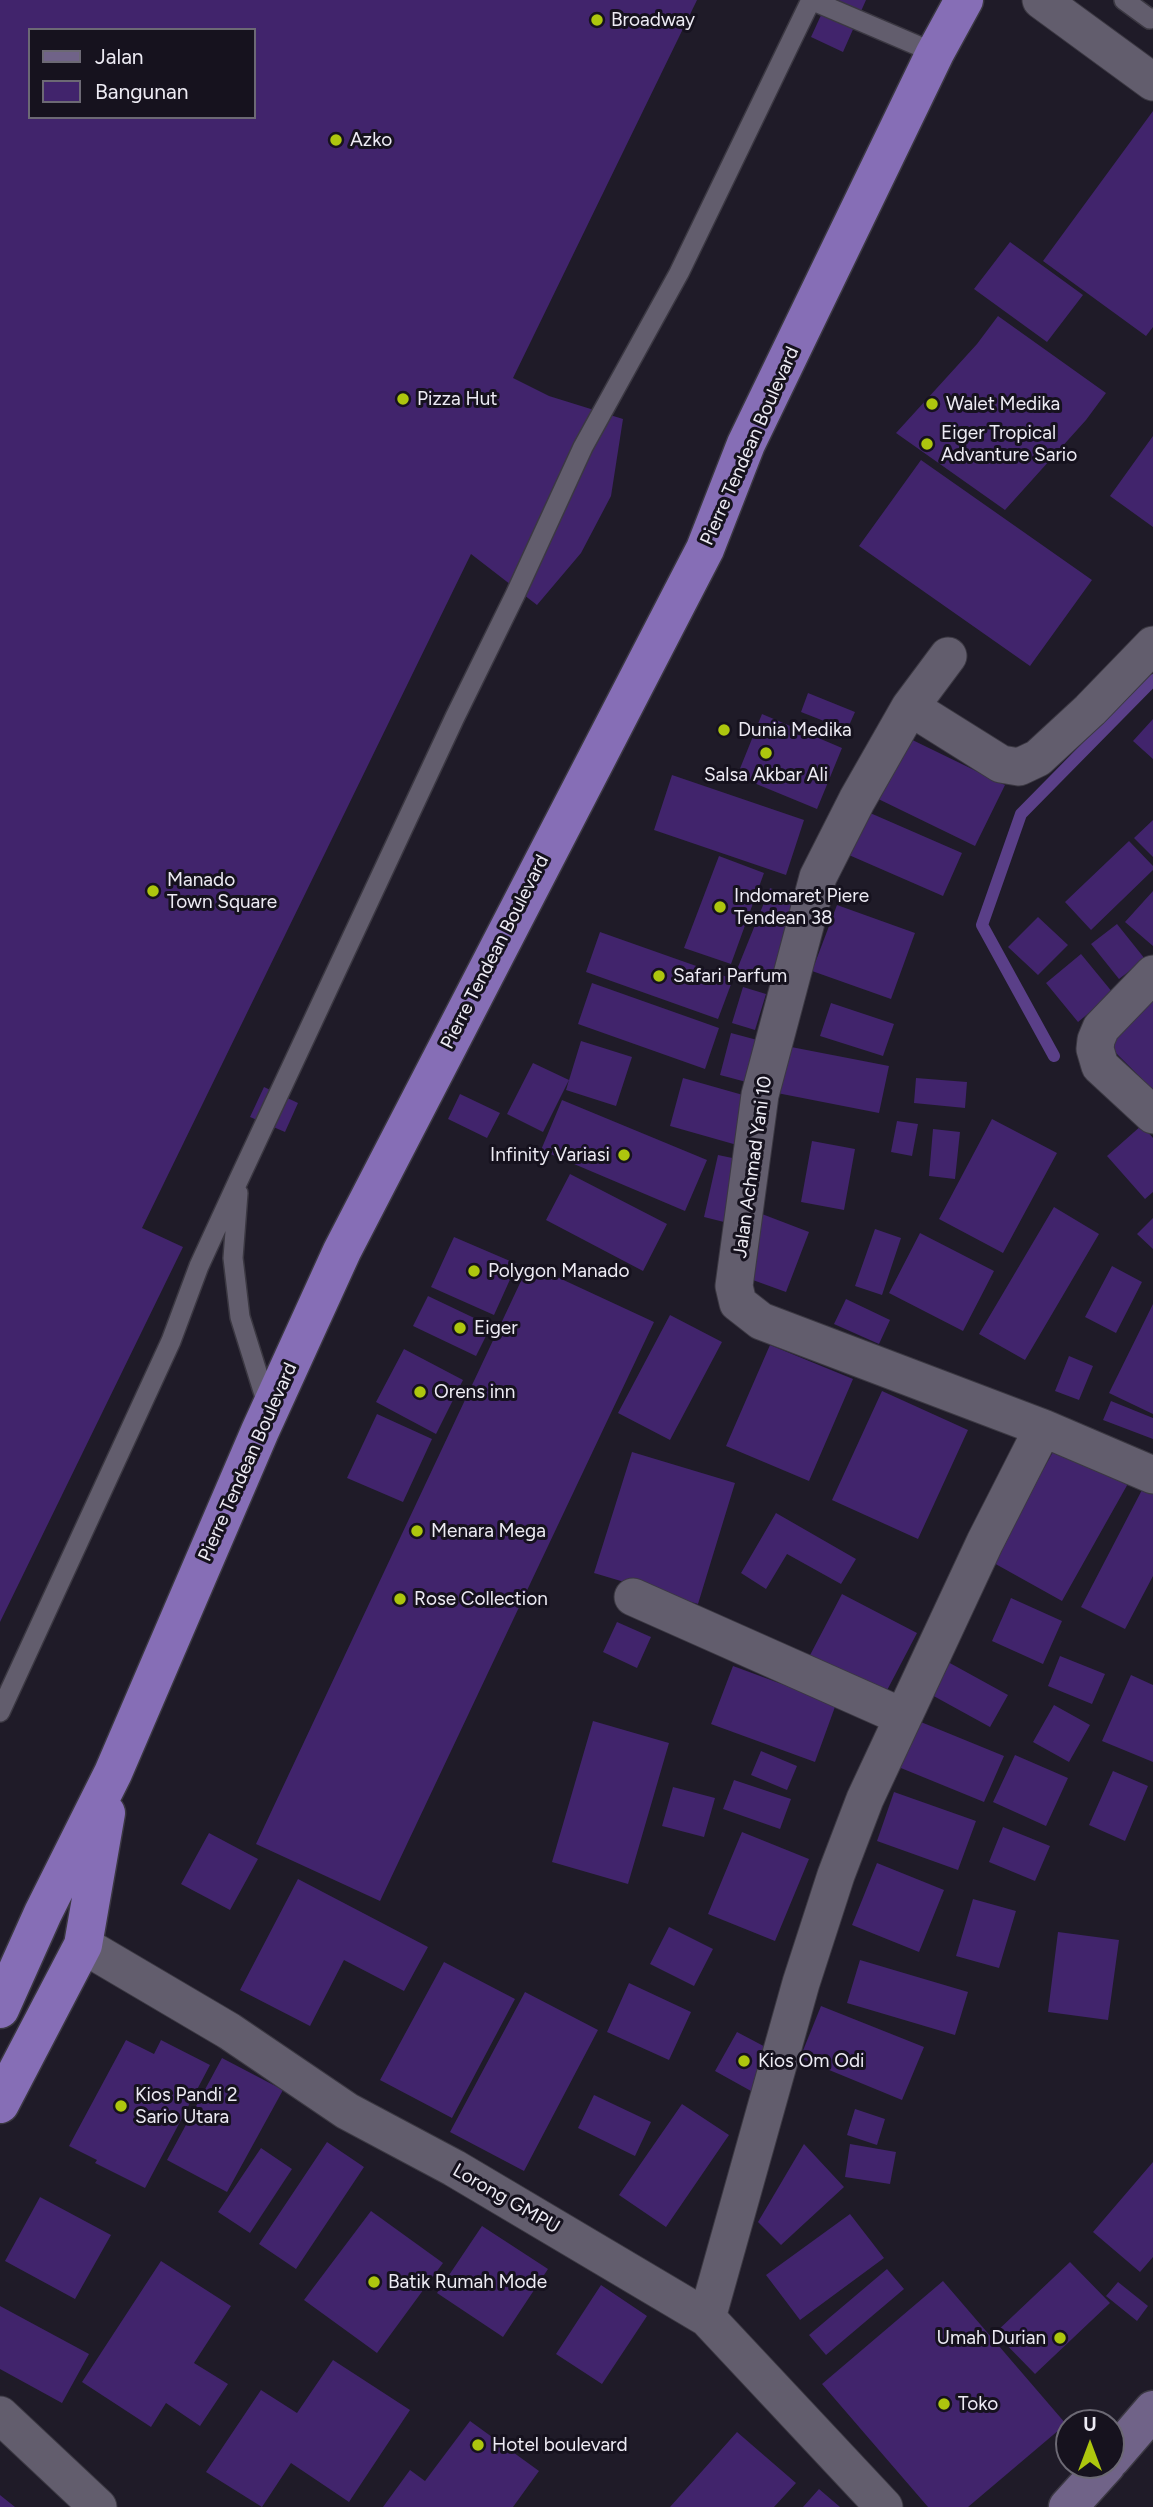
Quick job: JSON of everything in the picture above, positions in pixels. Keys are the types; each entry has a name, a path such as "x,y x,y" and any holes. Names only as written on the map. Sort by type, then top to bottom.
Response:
{"highway":[{"name":"Pierre Tendean Boulevard","path":"0,2009 43,1913 113,1773 342,1251 705,549 746,444 935,52 964,0"},
{"path":"0,2104 83,1945 113,1773"}],"main road":[{"path":"1125,2442 1145,2419"}],"street":[{"path":"1041,0 1153,82"},
{"path":"910,707 1001,764 1019,767 1038,758 1090,710 1153,645"},
{"name":"Jalan Achmad Yani 10","path":"948,656 910,707 857,800 818,877 760,1095 734,1286 738,1303 761,1321 1043,1428 1153,1475"},
{"path":"1153,974 1101,1028 1095,1049 1100,1066 1153,1115"},
{"path":"708,2318 805,1970 865,1799 985,1542 1043,1428"},
{"path":"633,1597 903,1717"},
{"name":"Lorong GMPU","path":"83,1945 229,2031 347,2112 454,2168 708,2318 884,2507"},
{"path":"0,2414 97,2507"}],"lane":[{"path":"0,1712 171,1341 200,1266 239,1179 583,447 679,273 811,0 935,52"},
{"path":"1124,0 1150,19 1153,18"},
{"path":"239,1179 233,1258 240,1317 270,1411"}],"building":[{"name":"Manado Town Square","path":"0,0 697,0 513,378 549,396 623,419 611,496 581,553 537,605 471,554 142,1228 183,1247 0,1622"},
{"path":"828,0 866,0 843,52 811,37"},
{"path":"1153,111 1153,327 1146,336 1043,261"},
{"path":"1010,242 1083,295 1047,342 974,289"},
{"path":"998,316 1106,393 1086,420 1005,510 896,433 977,344"},
{"path":"1153,436 1153,527 1110,496"},
{"path":"921,460 1092,580 1030,666 859,546"},
{"path":"808,693 855,712 847,730 801,712"},
{"path":"762,714 842,748 817,809 737,776"},
{"path":"1153,719 1153,759 1133,741"},
{"path":"896,732 1005,785 975,846 866,793"},
{"path":"672,775 804,820 786,875 654,830"},
{"path":"861,809 962,853 943,896 842,852"},
{"path":"1153,820 1153,857 1134,838"},
{"path":"1129,841 1153,866 1153,870 1091,930 1065,902"},
{"path":"719,856 764,873 731,964 684,948"},
{"path":"770,888 804,901 769,985 736,972"},
{"path":"1153,891 1153,946 1125,922"},
{"path":"837,905 915,933 891,999 812,971"},
{"path":"1038,917 1068,945 1038,975 1008,947"},
{"path":"1117,924 1145,959 1119,979 1091,944"},
{"name":"Safari Parfum","path":"600,932 733,979 718,1019 586,972"},
{"path":"1081,954 1113,993 1078,1022 1046,983"},
{"path":"592,983 719,1028 705,1069 578,1024"},
{"path":"743,987 766,994 755,1030 732,1023"},
{"path":"1153,988 1153,1090 1102,1039"},
{"path":"831,1003 894,1024 883,1056 820,1036"},
{"path":"731,1033 761,1041 750,1083 720,1075"},
{"path":"581,1041 632,1057 616,1106 566,1090"},
{"path":"786,1046 889,1066 879,1113 777,1093"},
{"path":"533,1063 569,1080 543,1132 507,1114"},
{"path":"683,1078 750,1097 737,1145 670,1126"},
{"path":"916,1078 967,1082 965,1108 914,1103"},
{"path":"264,1087 298,1103 285,1132 250,1117"},
{"path":"460,1094 500,1113 487,1138 448,1119"},
{"name":"Infinity Variasi","path":"562,1100 707,1160 685,1211 541,1150"},
{"path":"992,1119 1057,1153 1003,1253 939,1219"},
{"path":"897,1121 918,1124 912,1156 891,1152"},
{"path":"1142,1125 1153,1138 1153,1192 1145,1199 1107,1156"},
{"path":"933,1129 960,1132 955,1179 929,1176"},
{"path":"812,1141 855,1149 844,1210 801,1202"},
{"path":"718,1155 742,1160 728,1223 704,1217"},
{"path":"570,1174 667,1224 643,1271 546,1220"},
{"path":"1054,1207 1099,1234 1025,1360 979,1334"},
{"path":"762,1214 809,1232 786,1292 739,1275"},
{"path":"1153,1218 1153,1249 1137,1234"},
{"path":"875,1229 901,1238 882,1295 855,1286"},
{"path":"920,1233 994,1271 963,1331 889,1293"},
{"path":"454,1237 517,1264 494,1315 431,1287"},
{"path":"529,1264 654,1322 380,1901 256,1844"},
{"path":"1112,1266 1142,1282 1116,1333 1085,1317"},
{"path":"428,1296 491,1326 476,1356 413,1326"},
{"path":"846,1299 890,1320 879,1344 834,1324"},
{"path":"1153,1304 1153,1414 1109,1393"},
{"path":"670,1315 722,1342 670,1440 618,1413"},
{"path":"770,1345 853,1379 809,1481 726,1446"},
{"path":"404,1349 463,1380 436,1434 376,1402"},
{"path":"1069,1356 1093,1366 1079,1400 1055,1391"},
{"path":"882,1391 968,1430 918,1539 832,1500"},
{"path":"1111,1401 1153,1418 1153,1439 1103,1420"},
{"path":"377,1414 432,1439 403,1502 347,1478"},
{"path":"1059,1441 1130,1480 1062,1601 992,1562"},
{"path":"632,1452 735,1483 698,1604 594,1573"},
{"path":"1143,1488 1153,1493 1153,1576 1125,1629 1081,1607"},
{"path":"776,1513 856,1559 841,1584 787,1554 766,1589 741,1573"},
{"path":"842,1594 917,1633 883,1698 808,1659"},
{"path":"1011,1598 1062,1621 1043,1664 992,1641"},
{"path":"617,1622 651,1637 637,1668 603,1652"},
{"path":"1060,1656 1105,1674 1092,1704 1048,1686"},
{"path":"948,1662 1008,1695 990,1727 930,1694"},
{"path":"733,1666 836,1704 815,1762 711,1724"},
{"path":"1131,1675 1153,1685 1153,1762 1102,1741"},
{"path":"1054,1705 1090,1725 1069,1762 1033,1742"},
{"path":"916,1720 1004,1756 984,1802 896,1766"},
{"path":"593,1721 669,1743 628,1884 552,1862"},
{"path":"761,1751 797,1766 787,1790 751,1775"},
{"path":"1015,1755 1068,1778 1046,1826 993,1802"},
{"path":"1113,1771 1148,1786 1125,1841 1089,1825"},
{"path":"734,1780 791,1799 780,1829 723,1809"},
{"path":"673,1787 715,1798 704,1837 662,1826"},
{"path":"894,1792 976,1821 958,1870 877,1841"},
{"path":"1003,1827 1050,1846 1035,1881 989,1862"},
{"path":"742,1832 809,1859 775,1941 708,1914"},
{"path":"209,1833 258,1859 230,1910 181,1884"},
{"path":"877,1863 944,1890 919,1952 852,1925"},
{"path":"298,1879 428,1947 404,1991 344,1960 310,2026 240,1990"},
{"path":"973,1899 1016,1911 999,1968 956,1956"},
{"path":"669,1927 713,1949 694,1986 650,1964"},
{"path":"1058,1932 1119,1940 1108,2020 1048,2012"},
{"path":"860,1960 968,1992 955,2035 847,2003"},
{"path":"444,1962 515,1999 452,2118 380,2080"},
{"path":"629,1983 691,2012 669,2060 607,2032"},
{"path":"525,1992 598,2030 524,2171 450,2132"},
{"path":"821,2006 924,2047 902,2100 800,2058"},
{"name":"Kios Om Odi","path":"737,2032 773,2051 751,2091 715,2071"},
{"path":"126,2040 154,2054 161,2040 210,2065 145,2188 95,2163 97,2160 69,2146"},
{"path":"222,2058 283,2090 227,2192 167,2160"},
{"path":"594,2095 651,2122 635,2156 578,2128"},
{"path":"682,2104 729,2135 666,2227 619,2195"},
{"path":"855,2109 885,2119 877,2145 847,2135"},
{"path":"327,2142 364,2167 296,2269 259,2244"},
{"path":"804,2144 844,2187 781,2245 758,2222"},
{"path":"850,2144 896,2152 890,2184 845,2177"},
{"path":"261,2148 292,2169 250,2233 218,2212"},
{"path":"1153,2162 1153,2257 1140,2272 1093,2232"},
{"path":"40,2197 111,2235 75,2299 5,2261"},
{"name":"Batik Rumah Mode","path":"371,2211 443,2263 377,2353 304,2300"},
{"path":"850,2214 884,2258 800,2320 766,2275"},
{"path":"482,2226 548,2269 503,2337 437,2293"},
{"path":"161,2261 231,2306 194,2363 228,2384 200,2426 166,2403 151,2427 82,2382"},
{"path":"1070,2262 1110,2303 1035,2374 995,2333"},
{"path":"887,2269 904,2289 826,2355 809,2335"},
{"name":"Toko","path":"943,2281 1055,2411 1055,2433 968,2507 928,2507 822,2384"},
{"path":"1118,2282 1148,2306 1137,2321 1106,2296"},
{"path":"601,2285 647,2316 602,2384 556,2354"},
{"path":"0,2306 89,2354 62,2403 0,2369"},
{"path":"333,2360 410,2410 349,2502 291,2463 262,2507 206,2472 261,2390 297,2413"},
{"name":"Hotel boulevard","path":"470,2421 539,2471 513,2507 383,2507 410,2470 425,2481"},
{"path":"737,2432 796,2483 774,2507 670,2507"},
{"path":"819,2489 840,2507 803,2507"},
{"path":"0,2495 15,2507 0,2507"}],"waterway":[{"path":"1054,1056 982,925 1021,814 1153,680"}],"place":[{"name":"Broadway","path":"597,20"},
{"name":"Azko","path":"336,140"},
{"name":"Pizza Hut","path":"403,399"},
{"name":"Walet Medika","path":"932,404"},
{"name":"Eiger Tropical Advanture Sario","path":"927,444"},
{"name":"Dunia Medika","path":"724,730"},
{"name":"Salsa Akbar Ali","path":"766,753"},
{"name":"Manado Town Square","path":"153,891"},
{"name":"Indomaret Piere Tendean 38","path":"720,907"},
{"name":"Safari Parfum","path":"659,976"},
{"name":"Infinity Variasi","path":"624,1155"},
{"name":"Polygon Manado","path":"474,1271"},
{"name":"Eiger","path":"460,1328"},
{"name":"Orens inn","path":"420,1392"},
{"name":"Menara Mega","path":"417,1531"},
{"name":"Rose Collection","path":"400,1599"},
{"name":"Kios Om Odi","path":"744,2061"},
{"name":"Kios Pandi 2 Sario Utara","path":"121,2106"},
{"name":"Batik Rumah Mode","path":"374,2282"},
{"name":"Umah Durian","path":"1060,2338"},
{"name":"Toko","path":"944,2404"},
{"name":"Hotel boulevard","path":"478,2445"}]}
